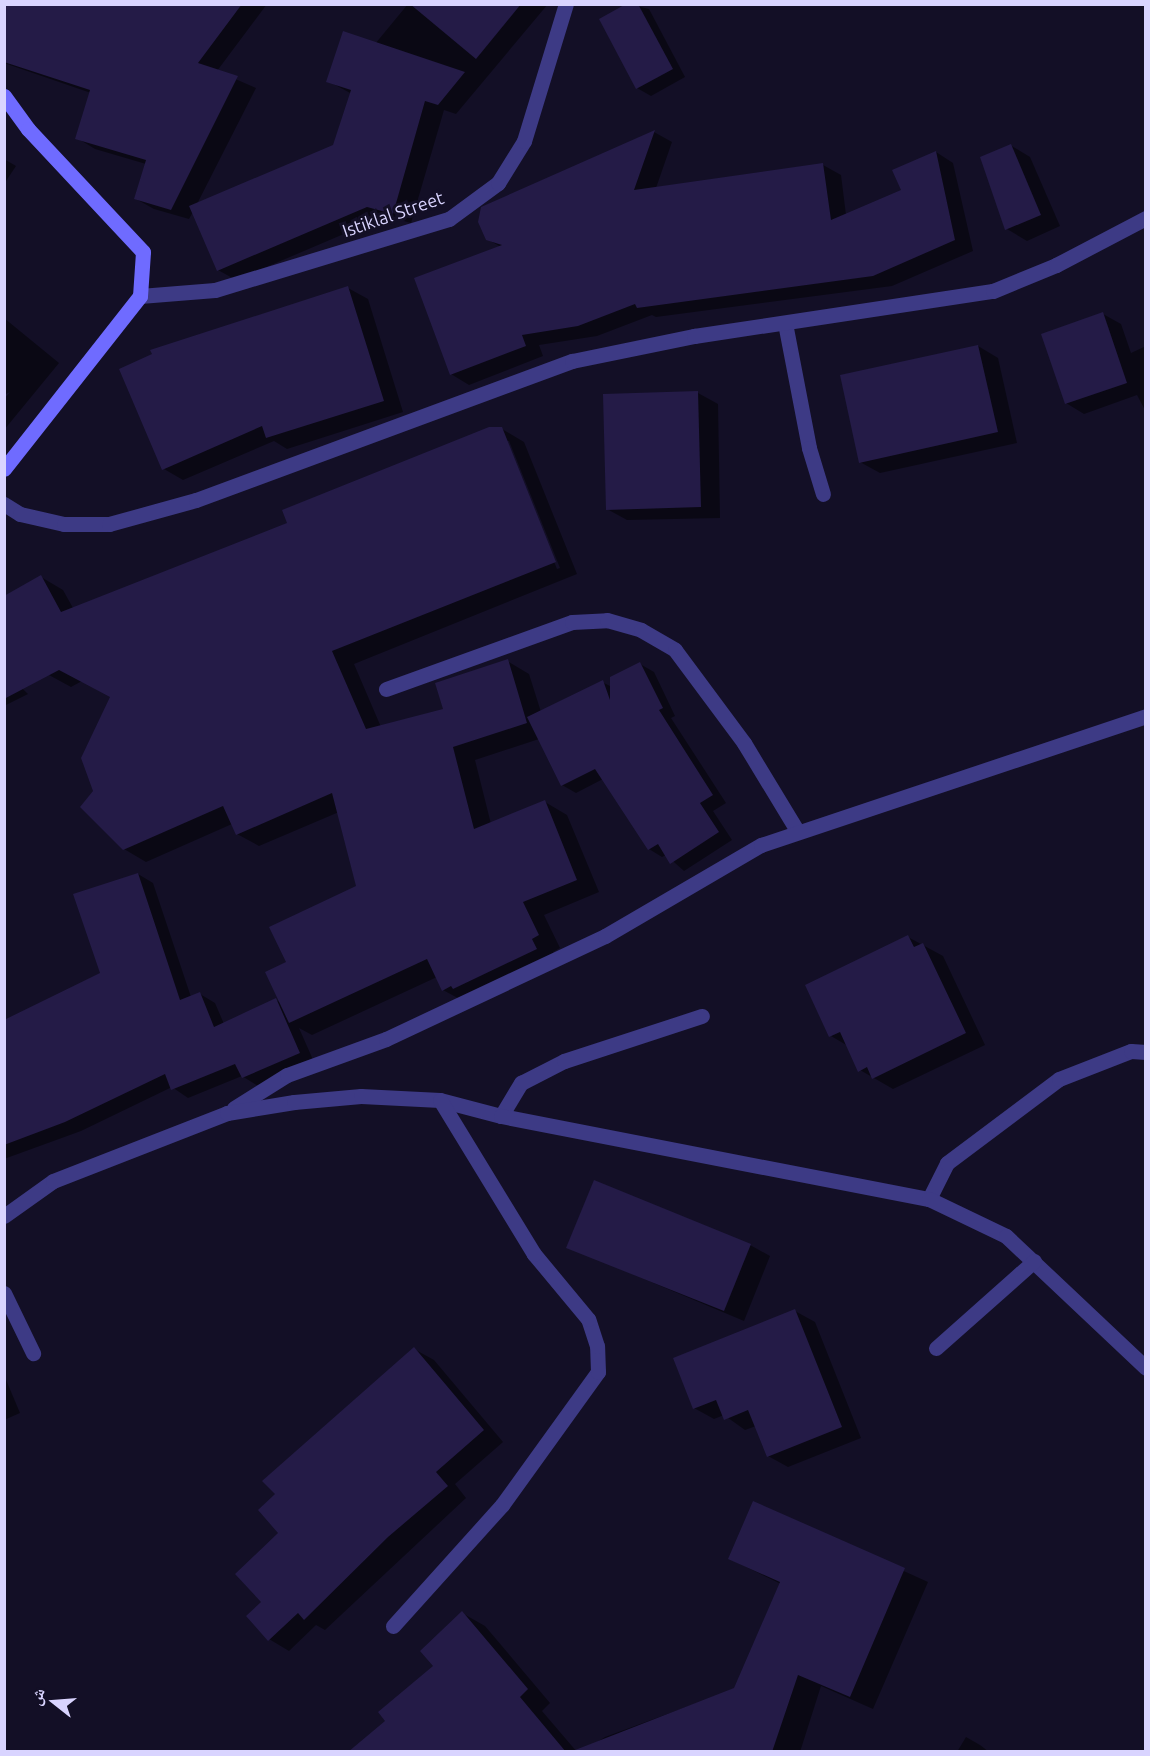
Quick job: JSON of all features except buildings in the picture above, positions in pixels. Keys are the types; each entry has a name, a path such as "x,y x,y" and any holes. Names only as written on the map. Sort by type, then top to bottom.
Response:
{"main road":[{"path":"4,96 28,129 143,252 140,296 4,469"}],"street":[{"name":"Istiklal Street","path":"140,296 215,290 449,219 498,183 524,141 566,4"},
{"path":"4,504 20,514 64,524 109,524 196,500 572,361 694,336 993,291 1056,266 1146,218"},
{"path":"785,323 809,448 823,494"},
{"path":"386,689 572,622 607,620 641,630 675,650 744,743 798,832"},
{"path":"4,1216 53,1181 227,1113 287,1076 386,1039 488,994 605,936 761,845 1146,716"},
{"path":"501,1116 521,1083 564,1061 702,1016"},
{"path":"929,1199 947,1163 1059,1079 1131,1051 1146,1052"},
{"path":"227,1113 294,1101 362,1096 440,1100 501,1116 929,1199 1006,1236 1146,1368"},
{"path":"393,1626 502,1505 598,1372 597,1346 588,1319 534,1254 440,1100"},
{"path":"936,1348 1034,1261"},
{"path":"4,1293 33,1353"}]}
